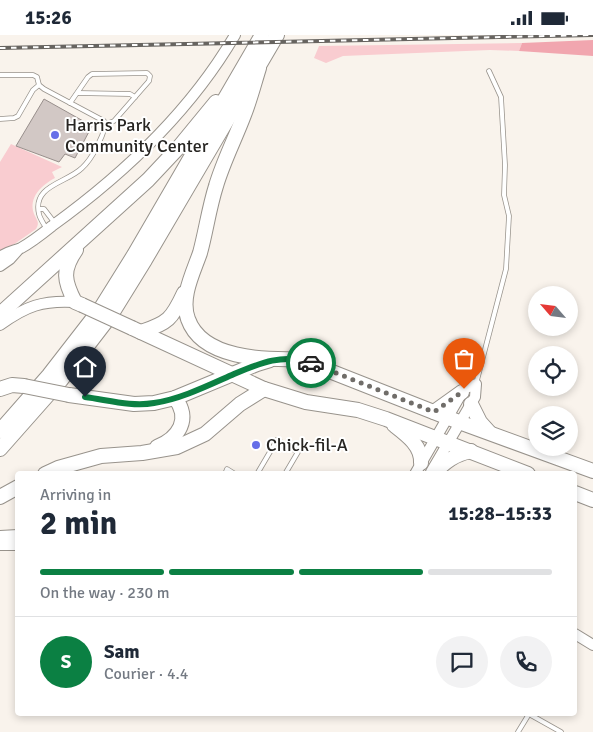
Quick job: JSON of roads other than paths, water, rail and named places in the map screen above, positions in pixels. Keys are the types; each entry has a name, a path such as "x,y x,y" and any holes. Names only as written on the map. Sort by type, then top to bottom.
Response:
{"highway":[{"path":"137,330 162,324 168,320 176,311 190,280 200,252 216,184 244,114 252,66 262,35"},
{"path":"0,314 148,179 179,147 278,35"},
{"path":"0,431 49,375 102,308 252,66"},
{"path":"0,449 61,380 111,315 145,260 252,66"},
{"path":"82,240 66,266 67,284 79,304 264,389 306,402 358,410 442,439 521,471"},
{"path":"190,280 185,302 188,319 204,340 220,350 237,355 273,359 299,359 447,417 593,471"},
{"path":"9,385 134,404 154,403 175,398 273,359"},
{"path":"52,471 101,456 142,453 177,447 205,434 240,404 264,389"},
{"path":"447,417 462,392"},
{"path":"142,453 166,443 176,435 183,418 181,405 175,398"},
{"path":"471,404 480,422 492,434"},
{"path":"386,419 415,444 425,471 457,454 471,451"},
{"path":"0,497 15,489"},
{"path":"577,494 593,500"}],"street":[{"path":"0,266 21,248 102,188 161,133 207,79 233,38"},
{"path":"0,257 21,248"},
{"path":"0,325 30,306 51,301 79,304"},
{"path":"425,471 442,439 447,417 471,404 475,397 476,384 464,389 462,392"},
{"path":"0,536 15,535"},
{"path":"0,545 15,545"},
{"path":"577,635 593,645"}],"lane":[{"path":"476,384 506,269 509,217 504,195 505,165 501,97 489,71"},
{"path":"51,227 39,214 38,202 45,191 81,169 88,161 106,124 114,121 149,81 150,76 147,73 92,74 70,103"},
{"path":"0,75 33,75 37,77 39,85 104,121 106,124"},
{"path":"0,119 18,116 33,90 39,85"},
{"path":"78,93 130,95 135,97"},
{"path":"39,209 44,209 51,227"},
{"path":"259,471 277,440 298,452 287,471"},
{"path":"518,732 528,716"},
{"path":"533,716 561,732"}],"railway":[{"path":"0,48 593,35"}],"place":[{"name":"Harris Park Community Center","path":"55,135"},
{"name":"Chick-fil-A","path":"256,445"}]}
